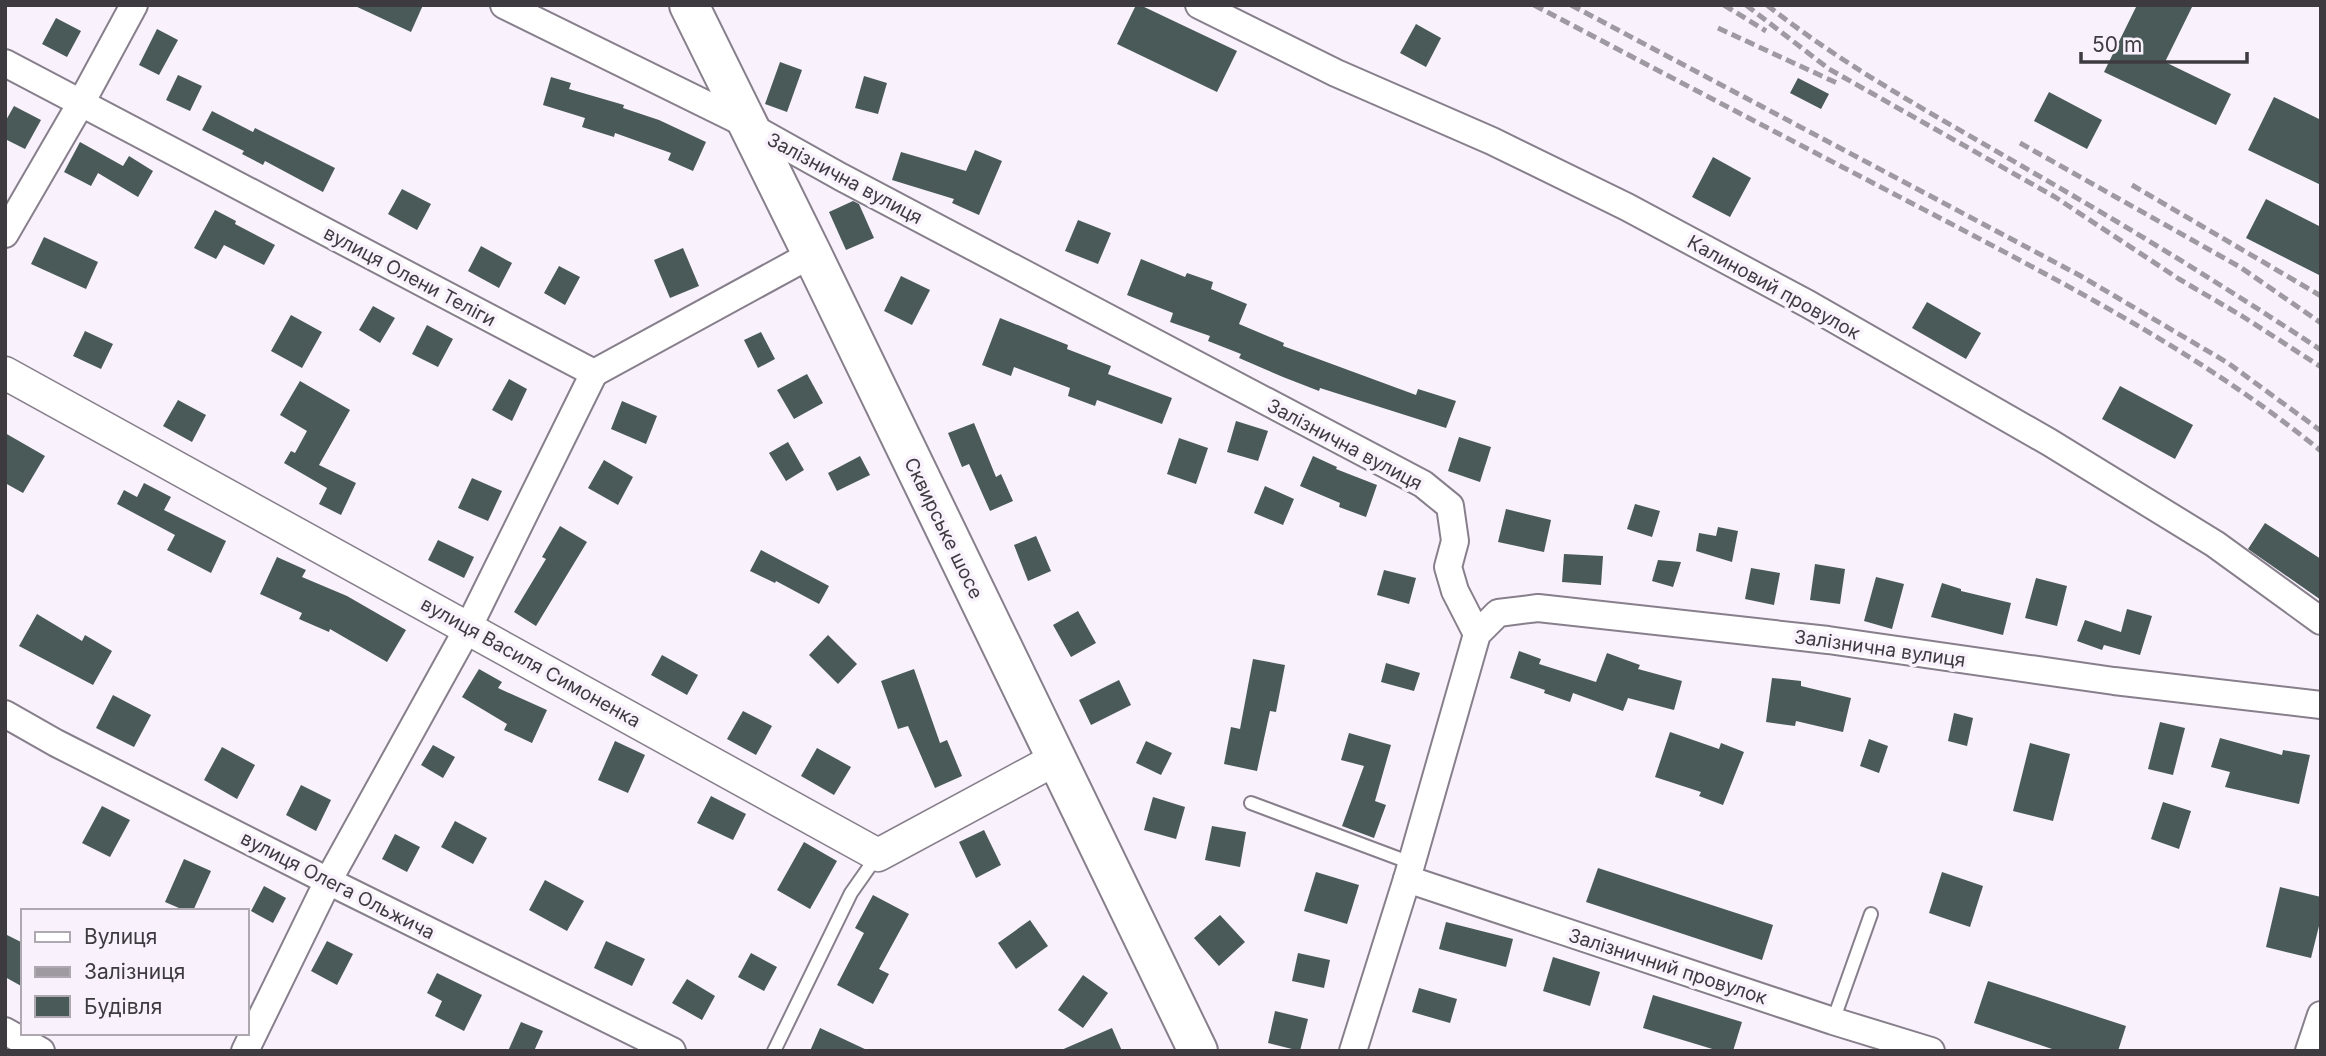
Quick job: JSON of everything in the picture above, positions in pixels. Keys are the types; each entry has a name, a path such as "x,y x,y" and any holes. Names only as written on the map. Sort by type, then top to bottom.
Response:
{"main road":[{"name":"Сквирське шосе","path":"689,5 1198,1051"}],"street":[{"path":"5,234 134,5"},
{"name":"Залізнична вулиця","path":"504,5 746,124 841,177 1423,484 1450,506 1455,541 1448,567 1455,591 1477,634 1498,613 1538,608 1828,640 2114,681 2321,705"},
{"name":"Калиновий провулок","path":"1199,5 1336,73 1492,141 1627,207 1808,304 2049,442 2180,522 2215,544 2321,621"},
{"name":"вулиця Олени Теліги","path":"5,63 594,373"},
{"path":"245,1051 328,881 468,628 594,373 812,254"},
{"name":"вулиця Василя Симоненка","path":"5,373 878,855"},
{"path":"1353,1051 1409,871 1477,634"},
{"name":"вулиця Олега Ольжича","path":"5,714 56,743 328,881 672,1051"},
{"path":"878,855 1056,759"},
{"name":"Залізничний провулок","path":"1409,871 1833,1021 1931,1051"},
{"path":"2309,1051 2321,1015"},
{"path":"5,1031 41,1051"}],"lane":[{"path":"1251,803 1409,871"},
{"path":"774,1051 851,893 878,855"},
{"path":"1833,1021 1871,914"}],"building":[{"path":"353,5 423,5 411,32"},
{"path":"1136,5 1237,51 1217,92 1117,44"},
{"path":"2137,5 2193,5 2165,62 2231,94 2216,125 2104,72"},
{"path":"56,18 81,31 67,57 42,44"},
{"path":"1416,24 1441,38 1426,67 1400,53"},
{"path":"157,29 178,40 159,75 139,65"},
{"path":"780,62 802,70 787,112 765,104"},
{"path":"178,75 202,86 190,111 166,100"},
{"path":"864,76 887,83 878,114 855,108"},
{"path":"551,77 571,83 569,89 624,105 623,108 659,120 706,142 693,171 668,160 671,153 615,133 614,137 582,127 585,118 543,105"},
{"path":"1798,78 1829,94 1821,109 1790,93"},
{"path":"2049,92 2102,120 2087,149 2034,121"},
{"path":"2274,97 2321,120 2321,185 2248,150"},
{"path":"14,106 41,120 25,149 5,139 5,122"},
{"path":"212,111 253,132 255,128 335,168 323,192 265,161 263,165 242,154 244,151 202,130"},
{"path":"80,142 123,166 129,156 153,171 138,197 98,173 91,186 64,172"},
{"path":"975,150 1002,161 979,215 952,203 954,199 892,180 901,152 966,171"},
{"path":"1713,157 1751,178 1730,217 1692,197"},
{"path":"402,189 431,204 417,230 388,214"},
{"path":"2266,199 2321,227 2321,276 2246,238"},
{"path":"853,201 859,204 874,238 846,250 829,212"},
{"path":"215,210 275,245 264,265 224,245 216,259 194,248"},
{"path":"1078,220 1111,233 1098,264 1065,251"},
{"path":"44,237 98,262 86,289 31,264"},
{"path":"481,246 512,263 499,288 468,271"},
{"path":"683,248 699,286 670,298 654,260"},
{"path":"1141,259 1185,277 1187,273 1213,282 1211,289 1247,304 1239,324 1284,343 1283,346 1416,395 1418,389 1456,401 1446,428 1320,388 1319,391 1239,358 1241,354 1208,341 1210,336 1170,322 1173,313 1127,295"},
{"path":"559,266 580,277 565,305 544,293"},
{"path":"901,276 930,290 912,325 884,311"},
{"path":"1927,302 1981,333 1966,359 1912,328"},
{"path":"373,306 395,318 380,343 359,330"},
{"path":"291,315 322,332 302,368 271,351"},
{"path":"1000,318 1068,345 1067,349 1111,366 1108,374 1172,398 1162,424 1097,400 1095,406 1068,396 1070,388 1014,367 1011,376 982,365"},
{"path":"427,325 453,339 438,367 412,354"},
{"path":"85,331 113,344 101,369 73,356"},
{"path":"761,332 775,359 758,368 744,340"},
{"path":"807,374 823,403 794,419 777,390"},
{"path":"509,379 527,389 512,421 492,410"},
{"path":"300,381 350,410 319,465 356,483 341,515 319,504 327,488 284,463 291,451 295,453 307,431 280,415"},
{"path":"2120,386 2193,425 2175,459 2102,419"},
{"path":"178,400 206,415 192,442 163,426"},
{"path":"622,401 657,416 646,444 611,429"},
{"path":"1236,421 1268,431 1258,461 1227,452"},
{"path":"974,423 996,477 1001,474 1013,501 990,511 969,464 962,467 948,433"},
{"path":"5,433 45,456 23,493 5,483"},
{"path":"1459,437 1491,447 1480,482 1448,471"},
{"path":"1179,438 1208,448 1196,484 1167,474"},
{"path":"788,442 804,470 786,481 769,453"},
{"path":"860,456 870,475 837,491 828,473"},
{"path":"1313,456 1337,467 1336,469 1377,485 1366,517 1339,507 1340,503 1300,486"},
{"path":"604,460 633,477 618,505 588,488"},
{"path":"472,478 502,491 488,521 458,508"},
{"path":"144,483 171,497 164,510 226,541 211,573 167,550 175,535 117,504 124,490 137,497"},
{"path":"1265,486 1294,499 1283,525 1254,513"},
{"path":"1635,504 1660,511 1652,537 1627,529"},
{"path":"1506,509 1551,520 1544,552 1498,542"},
{"path":"2265,523 2321,559 2321,600 2248,549"},
{"path":"560,526 587,542 536,626 514,612 546,559 542,557"},
{"path":"1718,527 1738,531 1732,562 1696,551 1699,533 1716,536"},
{"path":"1036,536 1051,571 1028,581 1014,545"},
{"path":"438,540 474,557 464,578 428,560"},
{"path":"761,550 829,586 819,604 776,581 775,583 750,571"},
{"path":"1564,554 1603,556 1601,585 1562,582"},
{"path":"277,557 306,570 302,577 347,596 406,630 387,662 330,629 329,632 299,619 302,613 260,594"},
{"path":"1658,560 1681,562 1673,587 1652,581"},
{"path":"1815,564 1845,569 1840,604 1810,600"},
{"path":"1751,568 1780,573 1774,605 1745,599"},
{"path":"1384,570 1416,578 1409,604 1377,595"},
{"path":"1876,577 1904,584 1892,629 1864,621"},
{"path":"2036,578 2067,586 2057,626 2025,618"},
{"path":"1942,583 1961,591 2011,603 2003,635 1931,617"},
{"path":"2127,609 2152,616 2140,655 2104,645 2102,650 2077,641 2085,620 2121,632"},
{"path":"1078,611 1096,643 1071,657 1053,625"},
{"path":"37,614 82,641 85,635 112,651 93,685 19,646"},
{"path":"828,635 857,664 838,684 809,655"},
{"path":"1519,651 1541,659 1539,664 1596,682 1607,653 1640,665 1638,669 1682,681 1674,710 1628,698 1623,711 1573,693 1570,702 1544,693 1545,690 1510,678"},
{"path":"662,655 698,675 687,695 651,675"},
{"path":"1253,659 1285,665 1276,712 1270,711 1257,771 1224,764 1231,727 1240,729"},
{"path":"1386,663 1420,673 1414,691 1381,682"},
{"path":"479,669 502,682 498,688 547,710 532,743 504,730 507,724 462,697"},
{"path":"914,669 940,743 947,740 962,776 935,788 908,726 898,729 881,681"},
{"path":"1772,678 1801,681 1801,686 1851,698 1843,732 1796,721 1795,726 1766,722"},
{"path":"1119,680 1131,705 1091,725 1079,700"},
{"path":"113,695 151,715 134,747 96,728"},
{"path":"743,711 772,726 756,755 727,739"},
{"path":"1954,713 1973,718 1967,746 1948,741"},
{"path":"2160,722 2185,728 2173,775 2148,769"},
{"path":"1670,732 1719,749 1721,743 1744,752 1723,805 1699,796 1701,792 1655,777"},
{"path":"1349,733 1391,745 1375,801 1386,805 1374,838 1342,826 1364,766 1341,760"},
{"path":"2220,738 2282,755 2283,750 2310,755 2299,804 2225,787 2230,772 2211,767"},
{"path":"1869,739 1888,746 1879,773 1860,766"},
{"path":"615,741 645,755 628,793 598,780"},
{"path":"1146,741 1172,753 1161,775 1136,763"},
{"path":"2030,743 2070,754 2053,821 2013,811"},
{"path":"433,745 455,757 443,778 421,765"},
{"path":"222,747 255,765 237,799 204,780"},
{"path":"817,748 851,767 834,795 801,776"},
{"path":"301,785 331,800 316,831 286,815"},
{"path":"711,796 746,814 733,840 697,823"},
{"path":"1153,797 1185,807 1176,839 1144,830"},
{"path":"2163,802 2191,811 2179,849 2151,839"},
{"path":"102,806 130,820 110,857 82,843"},
{"path":"455,821 487,838 473,864 441,847"},
{"path":"1212,826 1246,832 1240,867 1205,860"},
{"path":"984,830 1001,865 976,878 959,842"},
{"path":"395,834 420,847 407,872 382,859"},
{"path":"804,842 837,861 810,909 777,890"},
{"path":"184,859 211,871 194,909 181,909 165,902"},
{"path":"1598,868 1773,925 1762,960 1586,902"},
{"path":"1316,872 1359,885 1347,924 1304,911"},
{"path":"1942,872 1983,886 1970,927 1929,913"},
{"path":"545,880 584,901 567,931 529,910"},
{"path":"264,886 286,898 273,923 251,911"},
{"path":"2280,887 2321,897 2321,918 2311,958 2266,947"},
{"path":"873,895 909,914 879,969 889,974 873,1004 837,985 864,933 855,928"},
{"path":"1220,915 1245,942 1219,966 1194,938"},
{"path":"1030,920 1048,946 1016,969 998,943"},
{"path":"1446,922 1513,939 1506,967 1439,949"},
{"path":"5,934 21,942 21,986 5,977"},
{"path":"327,941 353,954 337,985 311,971"},
{"path":"606,941 645,959 632,986 594,968"},
{"path":"751,953 777,967 764,991 738,977"},
{"path":"1298,953 1330,960 1324,988 1292,981"},
{"path":"1553,957 1600,972 1590,1006 1543,991"},
{"path":"437,973 482,995 464,1031 435,1016 442,1001 427,993"},
{"path":"1083,975 1108,993 1083,1028 1058,1010"},
{"path":"687,979 715,996 702,1020 672,1003"},
{"path":"1988,981 2126,1026 2118,1051 2058,1051 1974,1023"},
{"path":"1419,988 1457,999 1450,1023 1412,1012"},
{"path":"1653,995 1742,1022 1733,1051 1719,1051 1643,1028"},
{"path":"1275,1011 1308,1019 1300,1051 1268,1043"},
{"path":"521,1022 543,1031 534,1051 508,1051"},
{"path":"820,1028 869,1051 810,1051"},
{"path":"1112,1028 1122,1051 1059,1051"}],"railway":[{"path":"1534,5 2089,298 2185,354 2277,417 2321,451"},
{"path":"1571,5 2079,275 2228,363 2321,431"},
{"path":"1724,5 1766,31"},
{"path":"1746,5 1829,69 2055,197 2179,279 2321,367"},
{"path":"1767,5 1863,72 2142,237 2321,350"},
{"path":"1718,28 1839,84"},
{"path":"2020,143 2240,267 2321,323"},
{"path":"2132,185 2321,296"}]}
